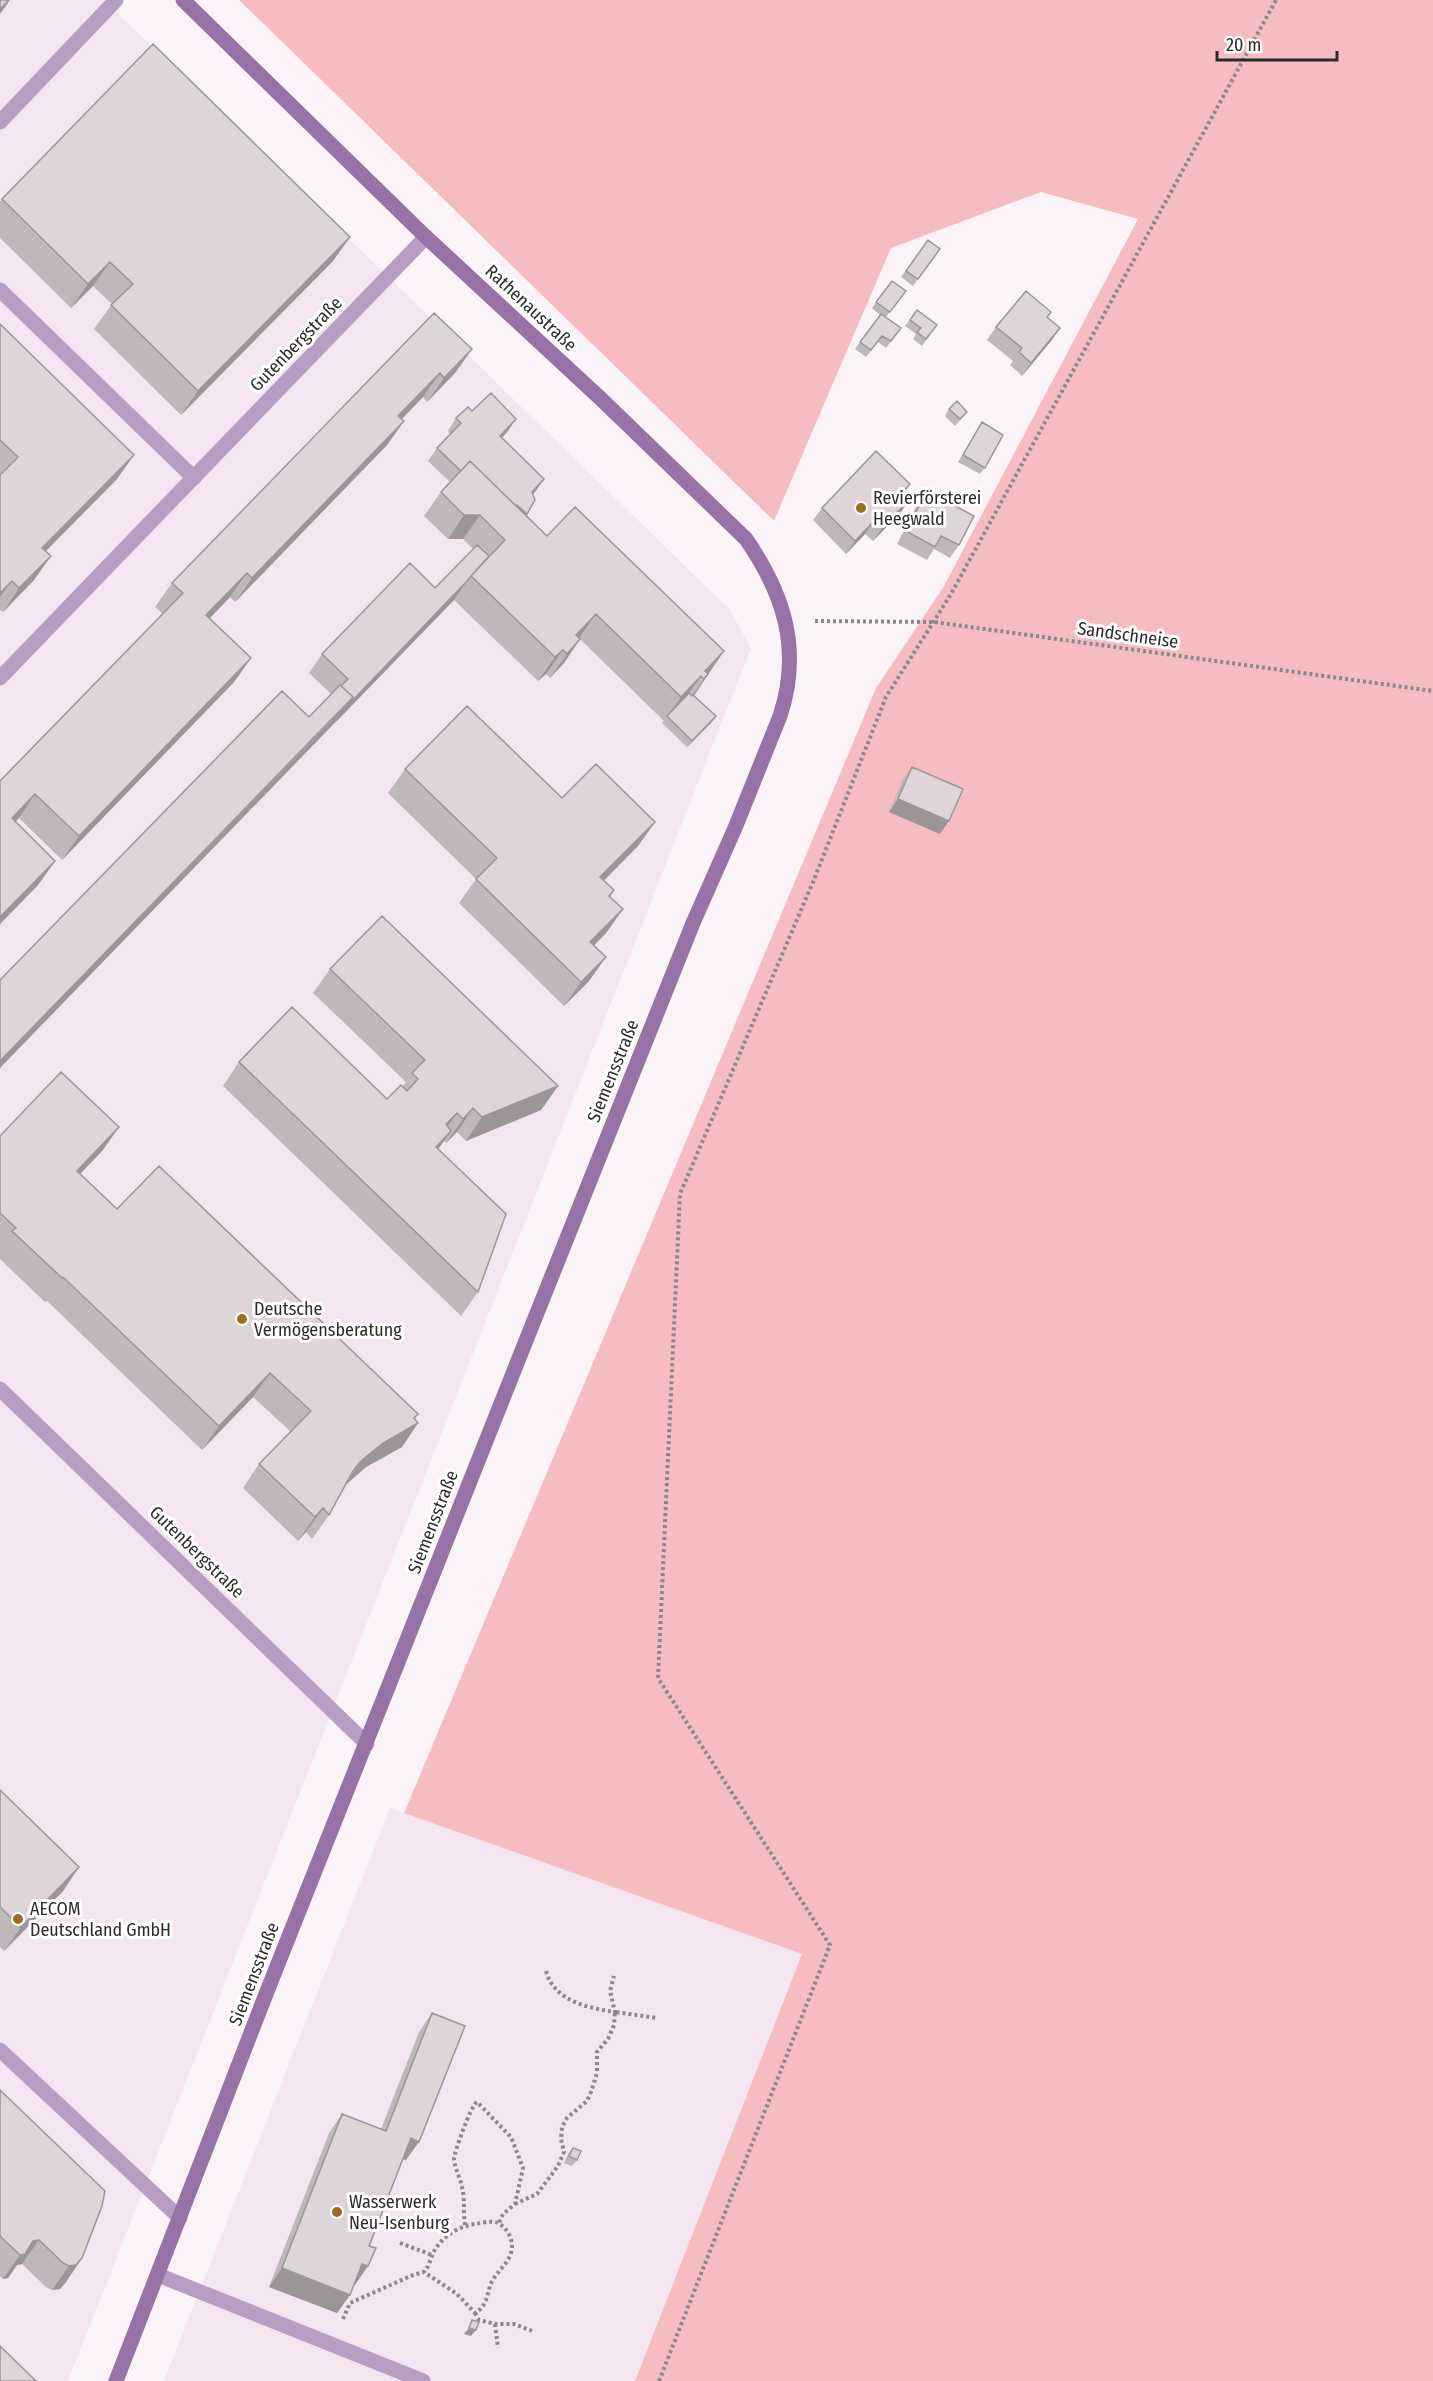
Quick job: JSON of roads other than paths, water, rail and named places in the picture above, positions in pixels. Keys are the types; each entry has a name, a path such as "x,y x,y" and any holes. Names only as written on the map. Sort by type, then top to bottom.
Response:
{"street":[{"name":"Rathenaustraße","path":"183,0 426,237 600,398 746,539 760,559 780,601 788,639 789,679"},
{"name":"Siemensstraße","path":"116,2381 266,1994 680,956 764,755 786,698 789,679"}],"lane":[{"path":"0,122 116,0"},
{"name":"Gutenbergstraße","path":"0,678 426,237"},
{"path":"0,290 194,478"},
{"name":"Gutenbergstraße","path":"0,1389 367,1743"},
{"path":"0,2050 180,2218"},
{"path":"158,2275 423,2381"}],"place":[{"name":"Revierförsterei Heegwald","path":"861,508"},
{"name":"Deutsche Vermögensberatung","path":"242,1319"},
{"name":"AECOM Deutschland GmbH","path":"18,1919"},
{"name":"Wasserwerk Neu-Isenburg","path":"337,2212"}]}
